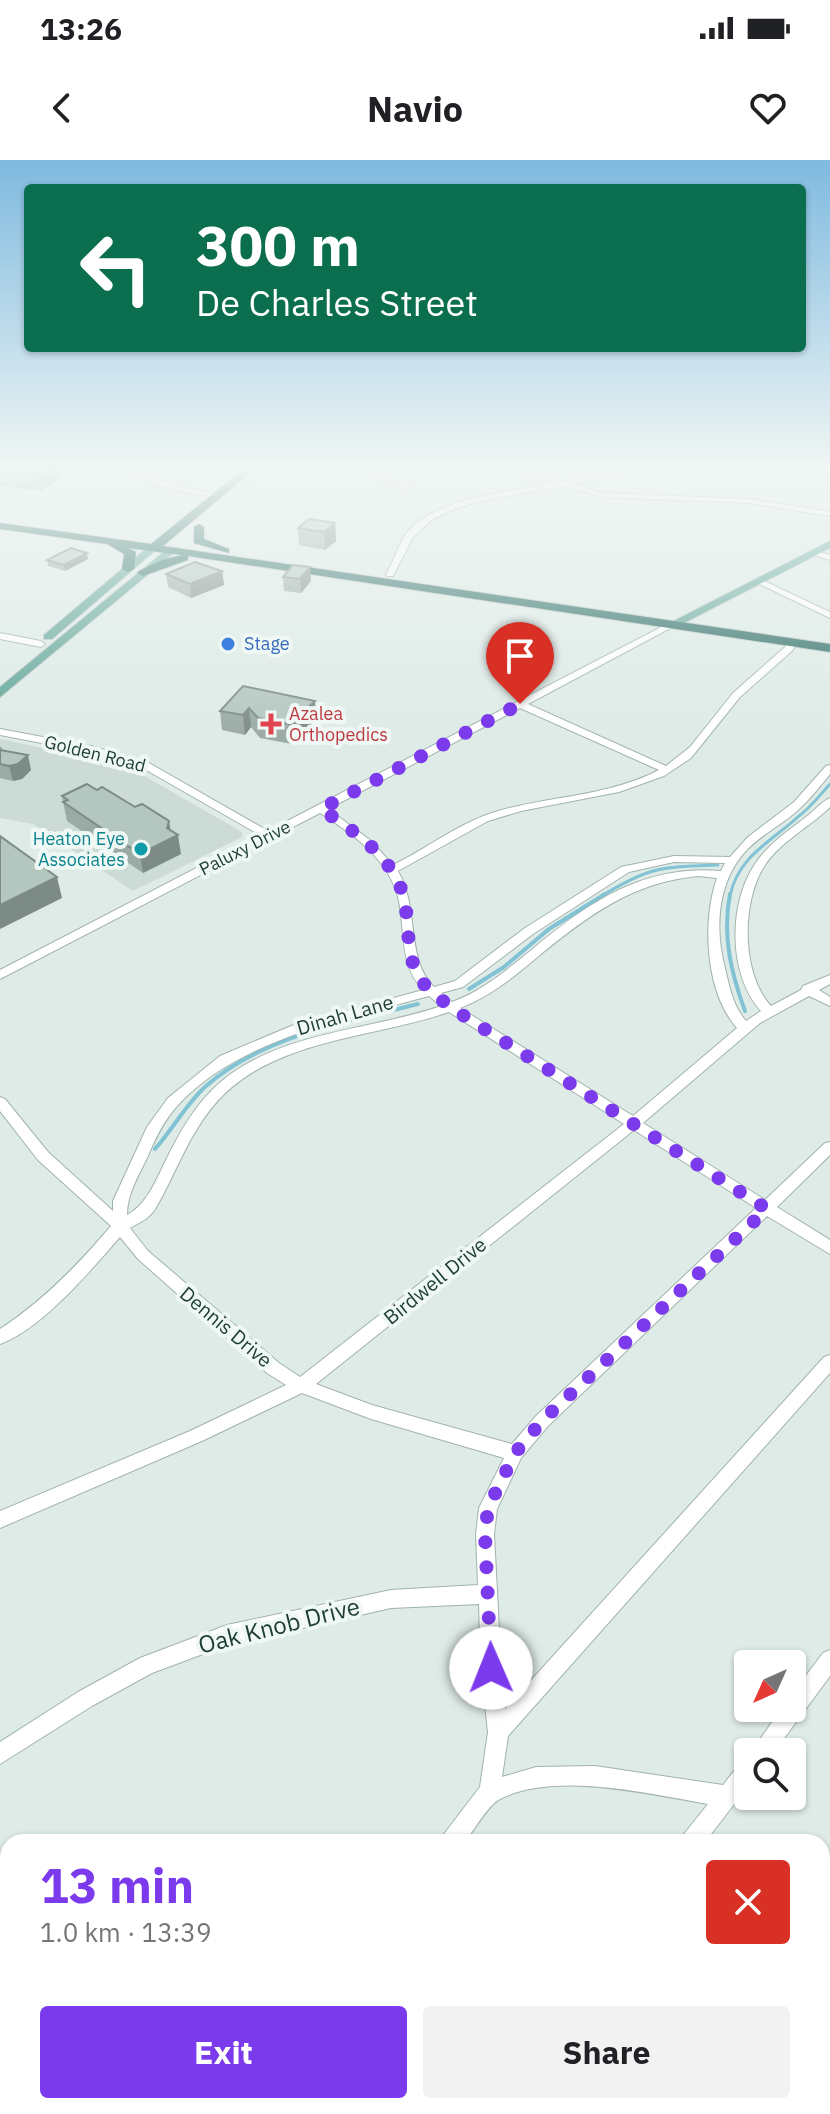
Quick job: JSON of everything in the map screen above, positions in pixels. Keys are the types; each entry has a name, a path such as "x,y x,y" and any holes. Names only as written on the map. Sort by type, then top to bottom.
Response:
{"highway":[{"path":"128,569 129,558"},
{"path":"143,573 172,560 195,558"},
{"path":"219,558 830,641"},
{"path":"277,558 390,574 830,648"}],"main road":[{"path":"0,678 128,569 146,558"},
{"path":"0,693 143,573 156,558"},
{"name":"Paluxy Drive","path":"678,621 802,558"}],"street":[{"path":"390,574 398,558"},
{"path":"758,580 830,615"},
{"name":"Paluxy Drive","path":"0,975 678,621"},
{"path":"0,636 41,644"},
{"path":"392,870 474,822 629,785 667,770 688,755 732,700 793,642"},
{"path":"520,704 667,770"},
{"name":"Golden Road","path":"0,732 91,749 143,764 269,836"},
{"path":"745,1028 733,1016 712,943 714,915 725,875 733,860 796,806 830,768"},
{"path":"768,1011 753,993 741,943 751,882 765,858 830,801"},
{"path":"321,809 359,835 392,870 401,889 411,958 420,979 450,1007 830,1248"},
{"name":"Dinah Lane","path":"120,1226 120,1201 154,1127 173,1101 225,1059 264,1040 343,1014 459,984 529,931 625,869 674,859 733,860"},
{"name":"Dinah Lane","path":"0,1337 43,1307 78,1276 120,1226 146,1211 199,1112 233,1080 259,1064 314,1042 470,1000 506,979 558,935 634,885 674,873 696,871 725,875"},
{"name":"Birdwell Drive","path":"0,1520 196,1436 301,1386 633,1124 745,1028 768,1011 830,979"},
{"path":"807,989 830,1002"},
{"name":"Dennis Drive","path":"0,1102 43,1156 120,1226 143,1255 232,1335 301,1386 371,1412 515,1453"},
{"path":"458,1834 490,1791 498,1732 491,1668 485,1534 488,1508 515,1453 542,1421 830,1147"},
{"path":"498,1732 830,1362"},
{"name":"Oak Knob Drive","path":"0,1754 85,1699 147,1665 227,1635 391,1599 489,1594"},
{"path":"772,1738 830,1660"},
{"path":"490,1791 536,1777 595,1776 728,1796"},
{"path":"698,1834 734,1788"}],"shaded area":[{"path":"0,739 127,766 242,832 242,837 133,891 33,824 0,818"}],"building":[{"path":"51,558 77,558 64,565 47,560"},
{"path":"195,562 222,571 190,584 166,574"},
{"path":"293,565 310,567 300,579 283,577"},
{"path":"243,686 315,701 290,724 258,718 249,708 243,715 220,711"},
{"path":"0,750 28,755 18,764 9,766 0,764"},
{"path":"87,784 97,790 102,787 135,807 142,804 169,821 167,828 178,835 140,854 63,802 68,800 62,796"},
{"path":"0,836 57,877 0,905"}],"waterway":[{"path":"730,896 734,882 748,860 808,809 830,784"},
{"path":"602,896 657,870 718,865"},
{"path":"469,989 504,967 549,929 605,894"},
{"path":"730,894 727,924 729,954 745,1011"},
{"path":"155,1149 206,1086 253,1055 306,1033 418,1004"}],"place":[{"name":"Stage","path":"228,644"},
{"name":"Azalea Orthopedics","path":"271,724"},
{"name":"Heaton Eye Associates","path":"141,849"}],"route":[{"path":"491,1668 485,1534 488,1508 515,1453 542,1421 767,1209 450,1007 420,979 411,958 401,889 392,870 373,847 321,809 520,704"}]}
